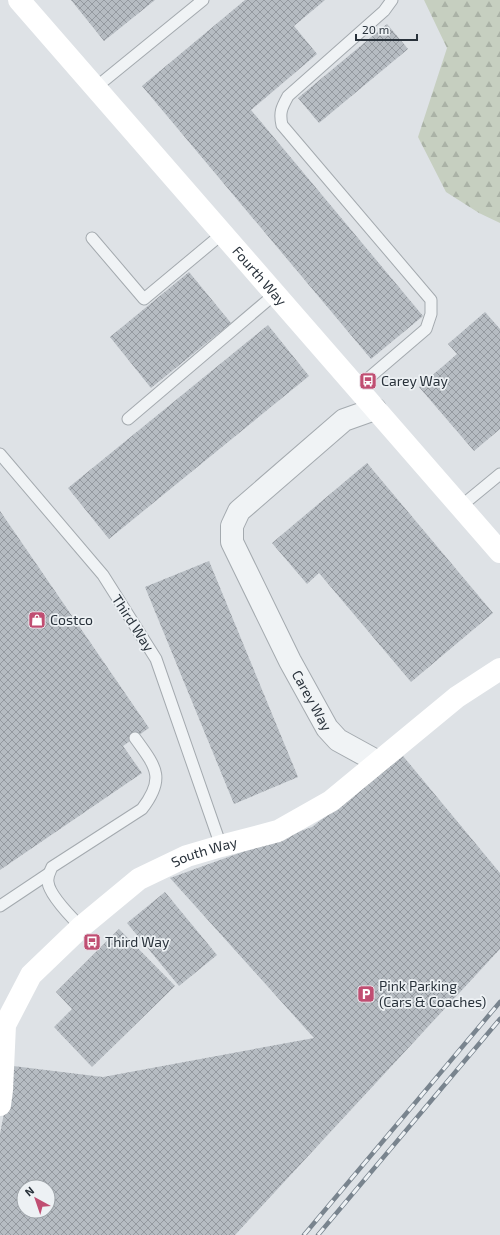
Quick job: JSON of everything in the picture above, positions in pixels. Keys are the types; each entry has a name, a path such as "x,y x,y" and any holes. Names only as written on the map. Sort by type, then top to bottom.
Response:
{"main road":[{"name":"Fourth Way","path":"18,0 460,507 498,547"},
{"name":"South Way","path":"0,1105 2,1090 3,1025 31,975 81,927 139,879 188,856 278,831 331,800 457,697 500,669"}],"street":[{"name":"Carey Way","path":"375,409 344,420 239,511 232,526 232,542 290,661 327,728 338,740 378,762"}],"lane":[{"path":"95,88 203,0"},
{"path":"357,388 426,330 431,314 432,300 282,125 280,116 288,96 384,11 392,0"},
{"path":"92,238 144,299 222,234"},
{"path":"128,419 275,294"},
{"name":"Third Way","path":"0,454 103,576 156,659 221,846"},
{"path":"460,507 500,474"},
{"path":"0,906 48,874 52,867 142,809 151,797 157,783 156,772 135,738"},
{"path":"48,874 48,883 54,894 66,912 81,927"}],"green space":[{"path":"424,0 500,0 500,223 479,213 446,192 418,137 447,48"}],"building":[{"path":"71,0 155,0 104,41"},
{"path":"245,0 325,0 294,26 317,54 251,110 423,316 371,359 142,86"},
{"path":"387,24 408,49 319,123 298,98"},
{"path":"189,272 231,323 151,388 110,337"},
{"path":"485,312 500,329 500,429 474,451 419,387 457,354 448,344"},
{"path":"268,325 309,376 109,539 68,488"},
{"path":"367,463 493,613 411,682 319,573 307,584 272,543"},
{"name":"Costco","path":"0,511 149,728 123,746 142,773 0,870"},
{"path":"209,561 298,777 234,804 145,587"},
{"name":"Pink Parking (Cars & Coaches)","path":"403,756 500,873 500,949 235,1235 0,1235 0,1134 13,1066 103,1077 314,1038 170,878 312,827"},
{"path":"165,892 217,955 179,986 127,923"},
{"path":"119,929 175,986 92,1067 54,1027 72,1009 56,992"}],"railway":[{"path":"304,1235 500,1002"},
{"path":"318,1235 500,1019"}],"place":[{"name":"Carey Way","path":"368,381"},
{"name":"Costco","path":"37,620"},
{"name":"Third Way","path":"92,942"},
{"name":"Pink Parking (Cars & Coaches)","path":"366,994"}]}
